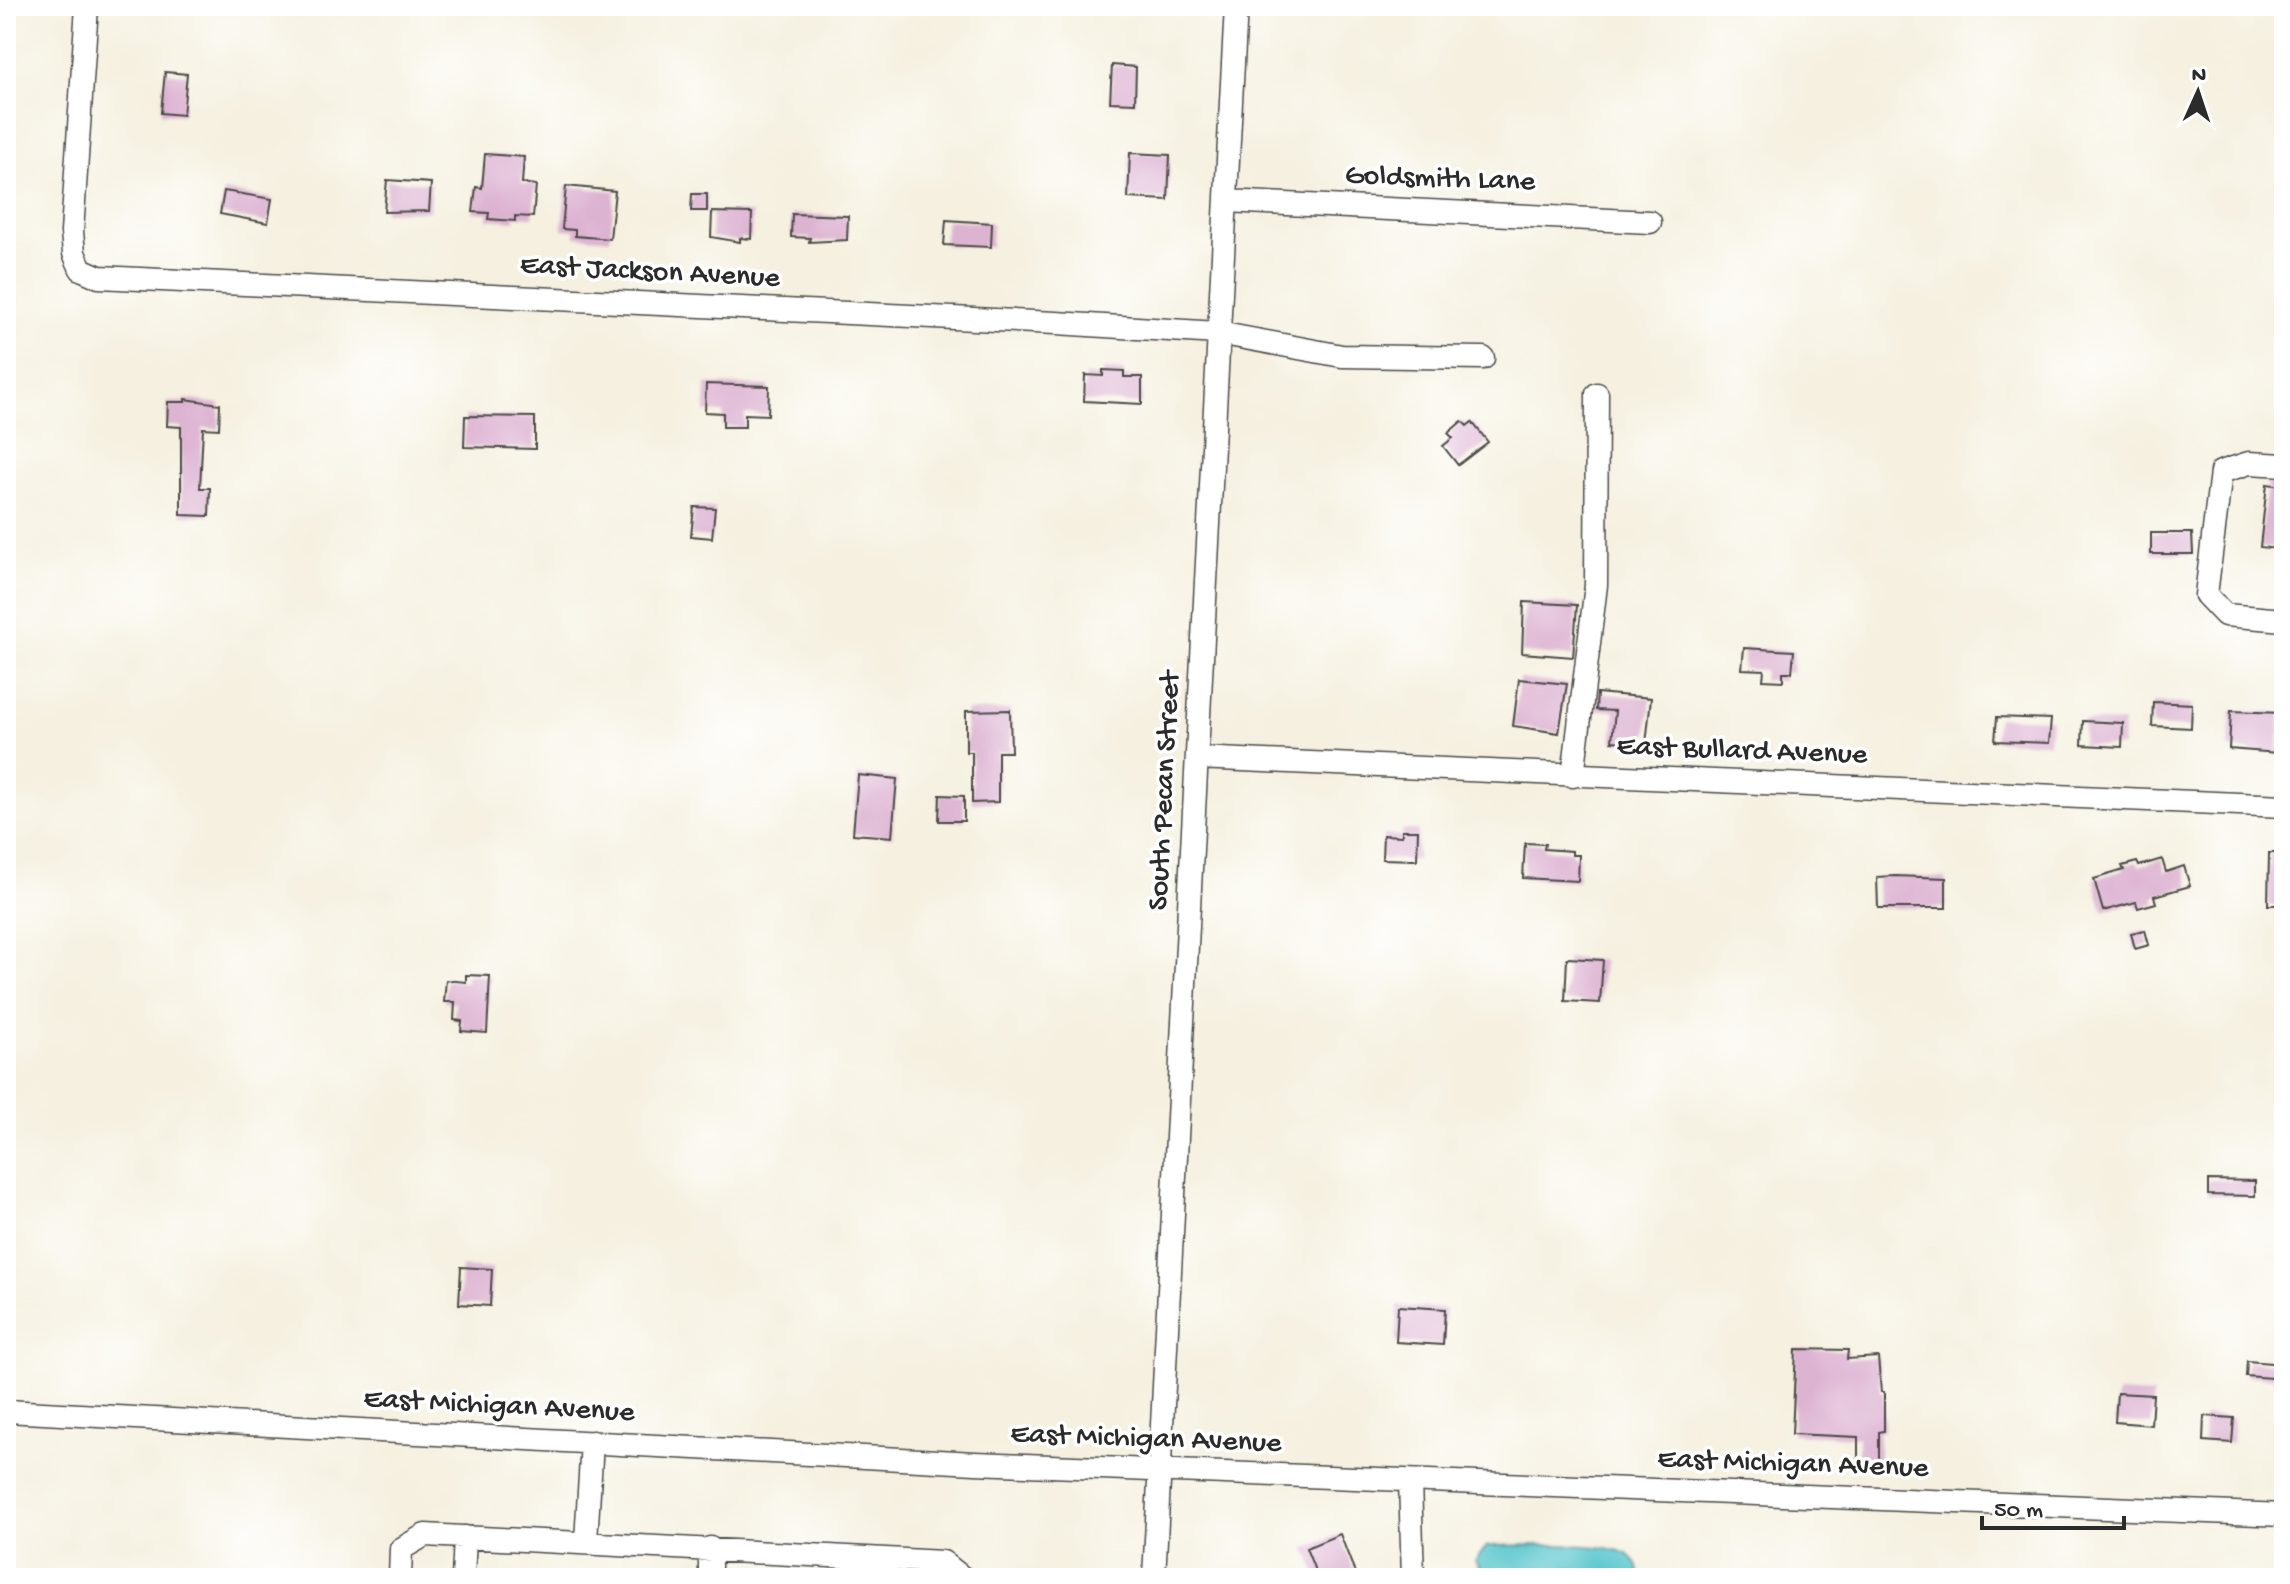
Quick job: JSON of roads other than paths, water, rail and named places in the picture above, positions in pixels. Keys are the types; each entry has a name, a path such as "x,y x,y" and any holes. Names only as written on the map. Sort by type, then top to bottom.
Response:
{"street":[{"name":"East Jackson Avenue","path":"87,6 72,232 74,253 81,269 99,277 1218,333 1342,356 1483,358"},
{"name":"South Pecan Street","path":"1154,1578 1236,6"},
{"name":"Goldsmith Lane","path":"1227,201 1650,222"},
{"path":"1573,776 1596,585 1597,394"},
{"path":"2284,465 2249,463 2221,472 2206,595 2225,615 2284,620"},
{"name":"East Bullard Avenue","path":"1197,758 2284,806"},
{"name":"East Michigan Avenue","path":"6,1411 1160,1471 2284,1515"},
{"path":"586,1541 592,1442"},
{"path":"1410,1481 1413,1578"},
{"path":"400,1578 401,1549 425,1535 943,1562 963,1578"},
{"path":"463,1578 465,1537"},
{"path":"710,1548 710,1578"}],"water":[{"path":"1487,1546 1612,1549 1632,1557 1640,1578 1489,1578 1475,1561"}]}
